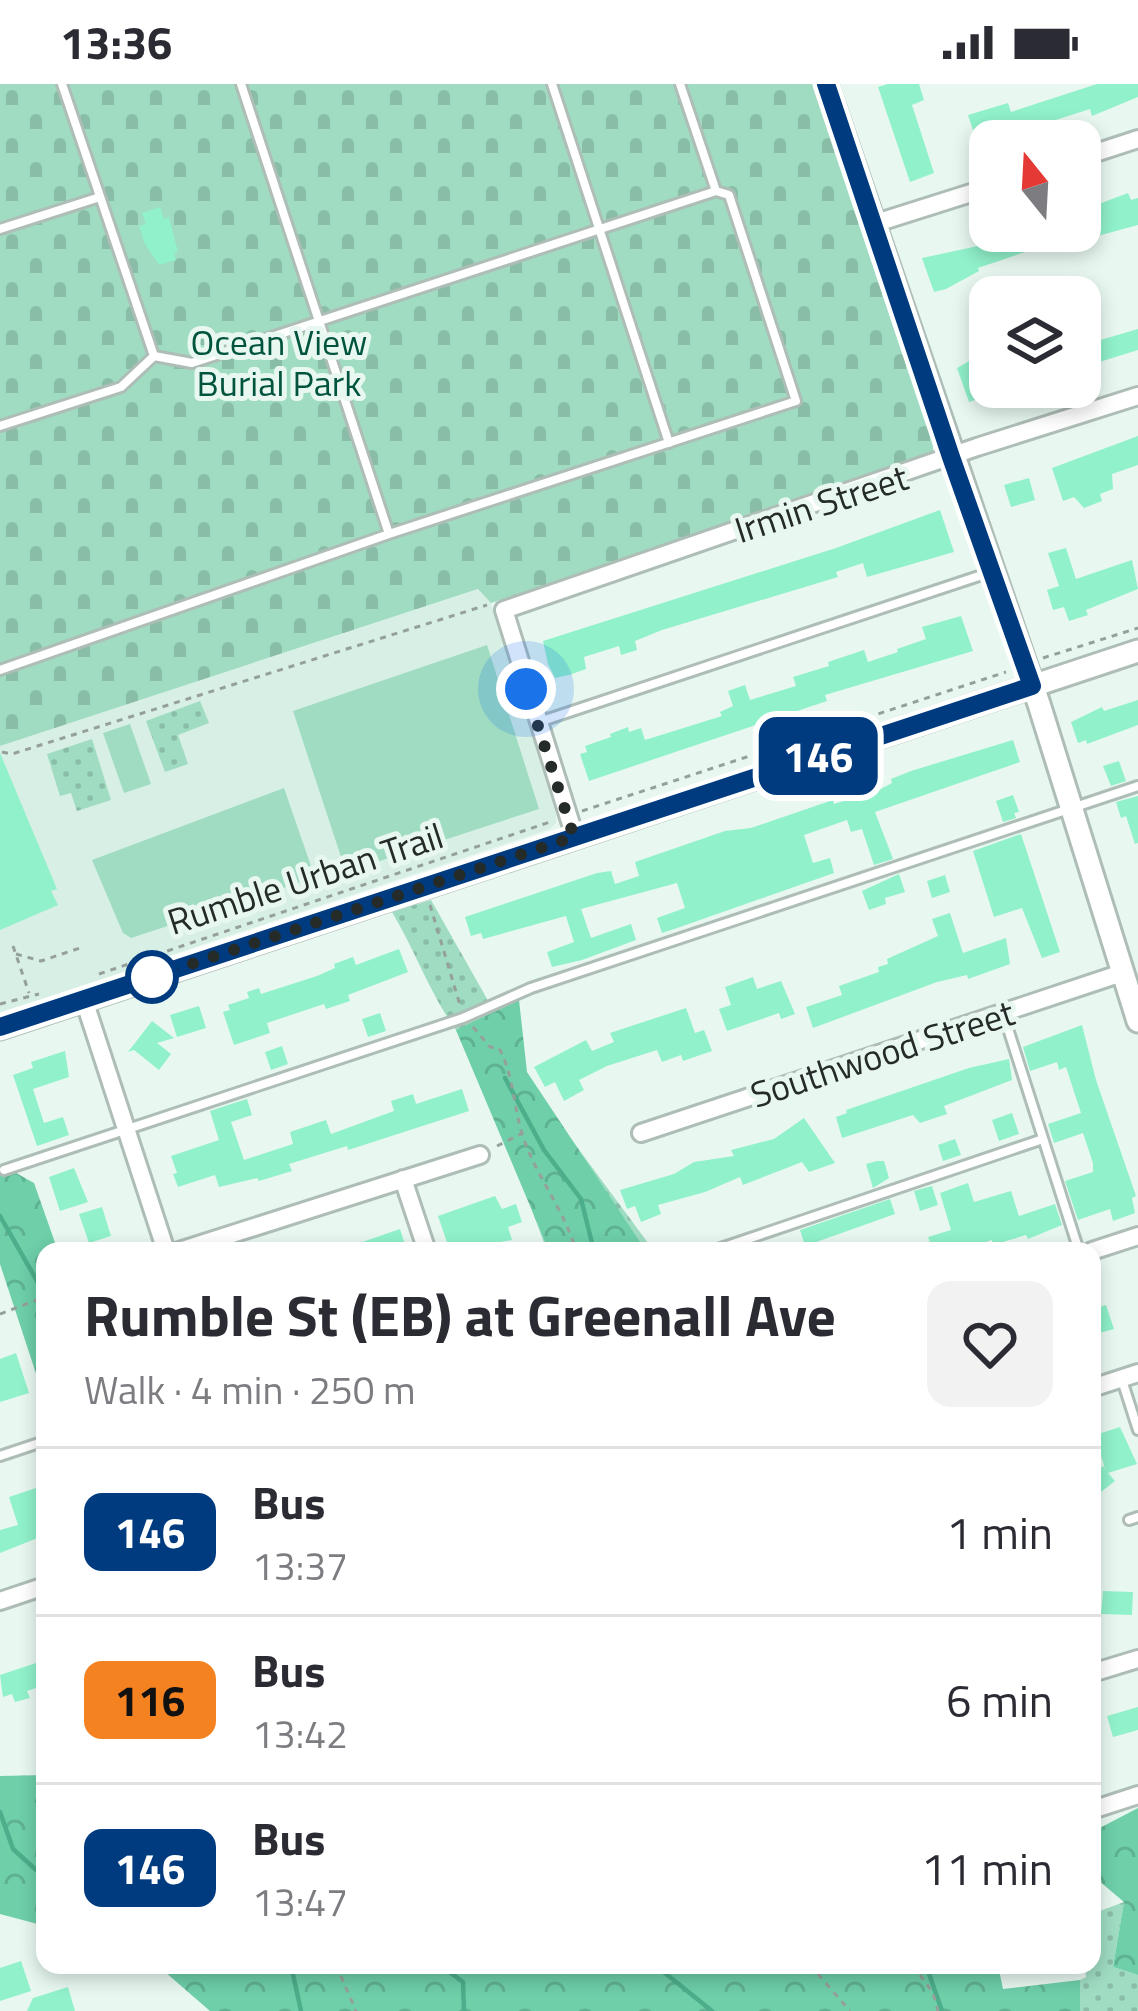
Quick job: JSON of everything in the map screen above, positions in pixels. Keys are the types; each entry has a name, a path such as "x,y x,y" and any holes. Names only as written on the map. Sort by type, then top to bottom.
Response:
{"street":[{"path":"826,84 1032,686 1138,1021"},
{"path":"1101,151 1138,140"},
{"path":"873,224 969,194"},
{"name":"Irmin Street","path":"504,610 1138,396"},
{"path":"504,610 574,837"},
{"path":"0,1028 1138,651"},
{"name":"Southwood Street","path":"641,1133 1122,973"},
{"path":"83,1000 163,1242"},
{"path":"207,1242 480,1155"},
{"path":"403,1180 424,1242"},
{"path":"1101,1248 1138,1235"},
{"path":"1101,1385 1130,1376"},
{"path":"0,1601 36,1589"},
{"path":"1101,1670 1138,1658"},
{"path":"1101,1807 1138,1795"}],"lane":[{"path":"62,84 154,356"},
{"path":"241,84 388,534"},
{"path":"552,84 670,442"},
{"path":"680,84 716,190"},
{"path":"0,670 388,534 796,401 729,195 716,190 192,363 154,356"},
{"path":"0,229 100,197"},
{"path":"0,426 121,387 154,356"},
{"path":"537,723 993,572"},
{"path":"4,1170 1138,786"},
{"path":"1003,1013 1076,1242"},
{"path":"739,1242 1042,1139"},
{"path":"1130,1376 1138,1430"},
{"path":"0,1456 36,1444"}],"path":[{"path":"2,752 12,754 473,608 487,605 504,610"},
{"path":"1037,661 1138,628"},
{"path":"579,812 1005,672"},
{"name":"Rumble Urban Trail","path":"98,975 556,819"},
{"path":"424,886 463,1018 490,1047 499,1048 508,1064 522,1134 567,1219 573,1242"},
{"path":"13,946 29,995"},
{"path":"16,954 40,961 80,948"},
{"path":"0,1004 40,994"},
{"path":"480,1155 522,1134"},
{"path":"0,1314 36,1301"},
{"path":"340,1974 356,2011"},
{"path":"818,1974 850,2011"},
{"path":"919,1974 933,1993 938,2011"}],"shaded area":[{"path":"479,589 491,603 556,814 550,829 132,968 118,979 0,1012 0,746"}],"green space":[{"name":"Ocean View Burial Park","path":"0,84 814,84 933,440 933,452 917,463 491,603 478,589 0,746"},
{"path":"487,645 539,809 346,872 293,711"},
{"path":"200,701 209,723 178,735 188,764 165,772 146,721"},
{"path":"130,724 151,784 124,793 103,733"},
{"path":"92,739 111,800 77,811 71,793 60,796 47,754"},
{"path":"284,788 312,869 311,879 131,938 123,933 92,860"},
{"path":"431,900 523,1074 647,1242 544,1242 456,1030 392,912"},
{"path":"519,1000 527,1072 640,1242 545,1242 456,1030"},
{"path":"0,1164 34,1183 55,1242 36,1242 36,1374 0,1264"},
{"path":"36,1775 36,1924 0,1914 0,1776"},
{"path":"1138,1808 1138,1975 1113,1967 1124,1902 1101,1883 1101,1827"},
{"path":"1124,1902 1113,1967 1138,1975 1138,2011 1080,2011 1080,1980 1086,1974 1101,1974 1101,1911"},
{"path":"167,1974 1000,1974 1003,1989 1080,1980 1080,2011 210,2011"}],"building":[{"path":"919,84 924,100 912,105 934,173 910,182 878,87"},
{"path":"1097,84 1138,84 1138,97 1092,116 1090,109 1056,120 970,120 968,115 1008,103 1011,112"},
{"path":"1128,193 1131,200 1138,198 1138,225 1101,235 1101,203"},
{"path":"160,207 164,219 169,217 178,252 174,253 176,260 159,265 139,226 146,224 142,213"},
{"path":"969,248 969,252 1025,252 978,268 934,292 922,258"},
{"path":"1138,329 1138,350 1101,361 1101,340"},
{"path":"969,361 969,402 957,368"},
{"path":"1138,436 1138,465 1112,474 1113,489 1100,494 1102,501 1084,508 1074,497 1063,501 1052,468"},
{"path":"1029,478 1035,500 1011,507 1004,485"},
{"path":"940,510 954,552 867,577 863,563 836,572 838,577 662,630 635,641 637,650 621,655 619,646 584,657 586,669 569,675 555,678 548,664 543,641"},
{"path":"1066,548 1076,579 1132,560 1138,589 1069,621 1064,607 1053,610 1047,590 1059,586 1048,553"},
{"path":"961,616 973,651 825,695 827,701 589,781 580,754 587,752 585,746 610,734 641,728 645,740 722,716 720,712 733,706 728,691 745,685 750,700 796,686 793,677 829,666 828,662 864,650 868,662 898,652 926,639 922,627"},
{"path":"1138,700 1138,725 1078,743 1071,722 1102,707 1104,711"},
{"path":"1013,740 1020,762 875,812 893,859 874,865 862,829 851,832 847,820 804,835 813,863 830,858 834,873 680,927 662,933 657,918 685,908 677,883 581,909 591,938 631,924 636,940 582,960 552,967 547,952 574,942 566,916 483,939 481,933 471,936 465,917 597,873 611,871 615,884 639,876 635,862 725,831 751,828 833,800 834,804 877,791 911,771"},
{"path":"0,753 57,889 51,891 58,905 0,930"},
{"path":"1119,761 1126,781 1111,786 1103,766"},
{"path":"1013,795 1019,812 1003,822 996,801"},
{"path":"1138,796 1138,843 1135,844 1116,802"},
{"path":"1021,834 1060,952 1042,958 1022,908 994,917 973,851"},
{"path":"899,874 905,892 869,910 862,891"},
{"path":"945,875 950,892 932,898 927,881"},
{"path":"950,913 963,953 1006,938 1010,964 968,979 967,975 937,982 813,1028 806,1007 842,995 839,986 879,972 887,959 938,936 932,919"},
{"path":"399,949 408,972 348,995 350,1001 326,1009 324,1004 267,1023 270,1033 234,1045 223,1012 230,1010 228,1005 249,998 247,992 259,988 261,994 317,976 353,957 356,965"},
{"path":"753,977 757,989 781,981 795,1014 781,1019 779,1013 727,1031 719,1009 731,1005 725,987"},
{"path":"199,1006 206,1028 177,1037 170,1015"},
{"path":"686,1008 695,1033 704,1030 712,1051 662,1062 657,1050 607,1066 579,1080 584,1090 564,1101 555,1082 545,1087 534,1067 586,1040 592,1051 614,1042 610,1033"},
{"path":"380,1013 386,1031 368,1037 362,1019"},
{"path":"152,1021 174,1038 157,1043 171,1054 159,1070 134,1050 128,1052"},
{"path":"1082,1025 1136,1196 1132,1198 1135,1213 1113,1221 1110,1209 1078,1220 1065,1181 1093,1172 1093,1163 1083,1133 1054,1143 1048,1124 1081,1113 1066,1067 1059,1070 1057,1062 1030,1071 1023,1047"},
{"path":"282,1046 288,1064 271,1070 265,1052"},
{"path":"65,1051 69,1077 33,1089 44,1123 63,1117 69,1135 37,1146 13,1075 33,1068 31,1062"},
{"path":"1009,1059 1012,1080 944,1106 947,1114 920,1123 913,1115 842,1138 836,1117 846,1110"},
{"path":"462,1089 469,1111 289,1164 292,1171 259,1181 219,1187 215,1175 178,1187 173,1174 177,1173 171,1156 219,1140 210,1111 247,1099 252,1115 231,1122 244,1160 293,1144 290,1132 326,1120 331,1134 394,1111 391,1101 413,1094 416,1104"},
{"path":"1012,1113 1019,1134 999,1141 992,1120"},
{"path":"804,1118 835,1163 809,1172 802,1162 743,1185 740,1177 658,1205 661,1214 641,1222 635,1206 627,1209 620,1190 674,1174 694,1162 734,1156 731,1150 774,1139"},
{"path":"955,1139 961,1155 943,1161 938,1145"},
{"path":"884,1161 889,1178 873,1188 866,1164"},
{"path":"74,1168 88,1202 60,1211 49,1177"},
{"path":"968,1183 974,1202 1011,1191 1019,1216 1055,1204 1062,1225 1028,1239 1026,1235 1003,1242 930,1242 928,1237 951,1230 940,1193"},
{"path":"932,1186 938,1205 920,1211 914,1191"},
{"path":"495,1196 502,1209 516,1204 522,1222 508,1227 512,1240 447,1242 438,1216"},
{"path":"890,1199 895,1214 816,1242 804,1242 800,1230"},
{"path":"102,1207 111,1236 89,1242 79,1214"},
{"path":"400,1229 404,1242 362,1242"},
{"path":"1106,1305 1114,1329 1101,1333 1101,1306"},
{"path":"16,1353 29,1393 0,1402 0,1359"},
{"path":"1120,1427 1137,1464 1108,1473 1115,1481 1101,1492 1101,1467 1105,1469 1101,1433"},
{"path":"36,1488 36,1539 0,1553 0,1530 18,1525 9,1497"},
{"path":"1103,1591 1133,1592 1132,1615 1101,1614"},
{"path":"36,1663 36,1688 27,1691 30,1698 15,1702 12,1694 3,1697 0,1675"},
{"path":"1138,1707 1138,1730 1113,1737 1107,1716"},
{"path":"21,1961 31,1991 0,2001 0,1968"},
{"path":"68,1987 75,2011 27,2011 33,1998"}],"waterway":[{"path":"505,1078 544,1150 581,1199 592,1242"},
{"path":"0,1216 36,1279"},
{"path":"0,1812 13,1849 36,1870"},
{"path":"293,1974 301,2011"},
{"path":"452,1974 463,1982 464,2011"},
{"path":"666,1974 712,2011"},
{"path":"929,1974 942,2011"}],"bus line":[{"name":"146","path":"0,1027 1032,686 826,84"}],"route":[{"path":"152,977 574,837 526,689"}]}
